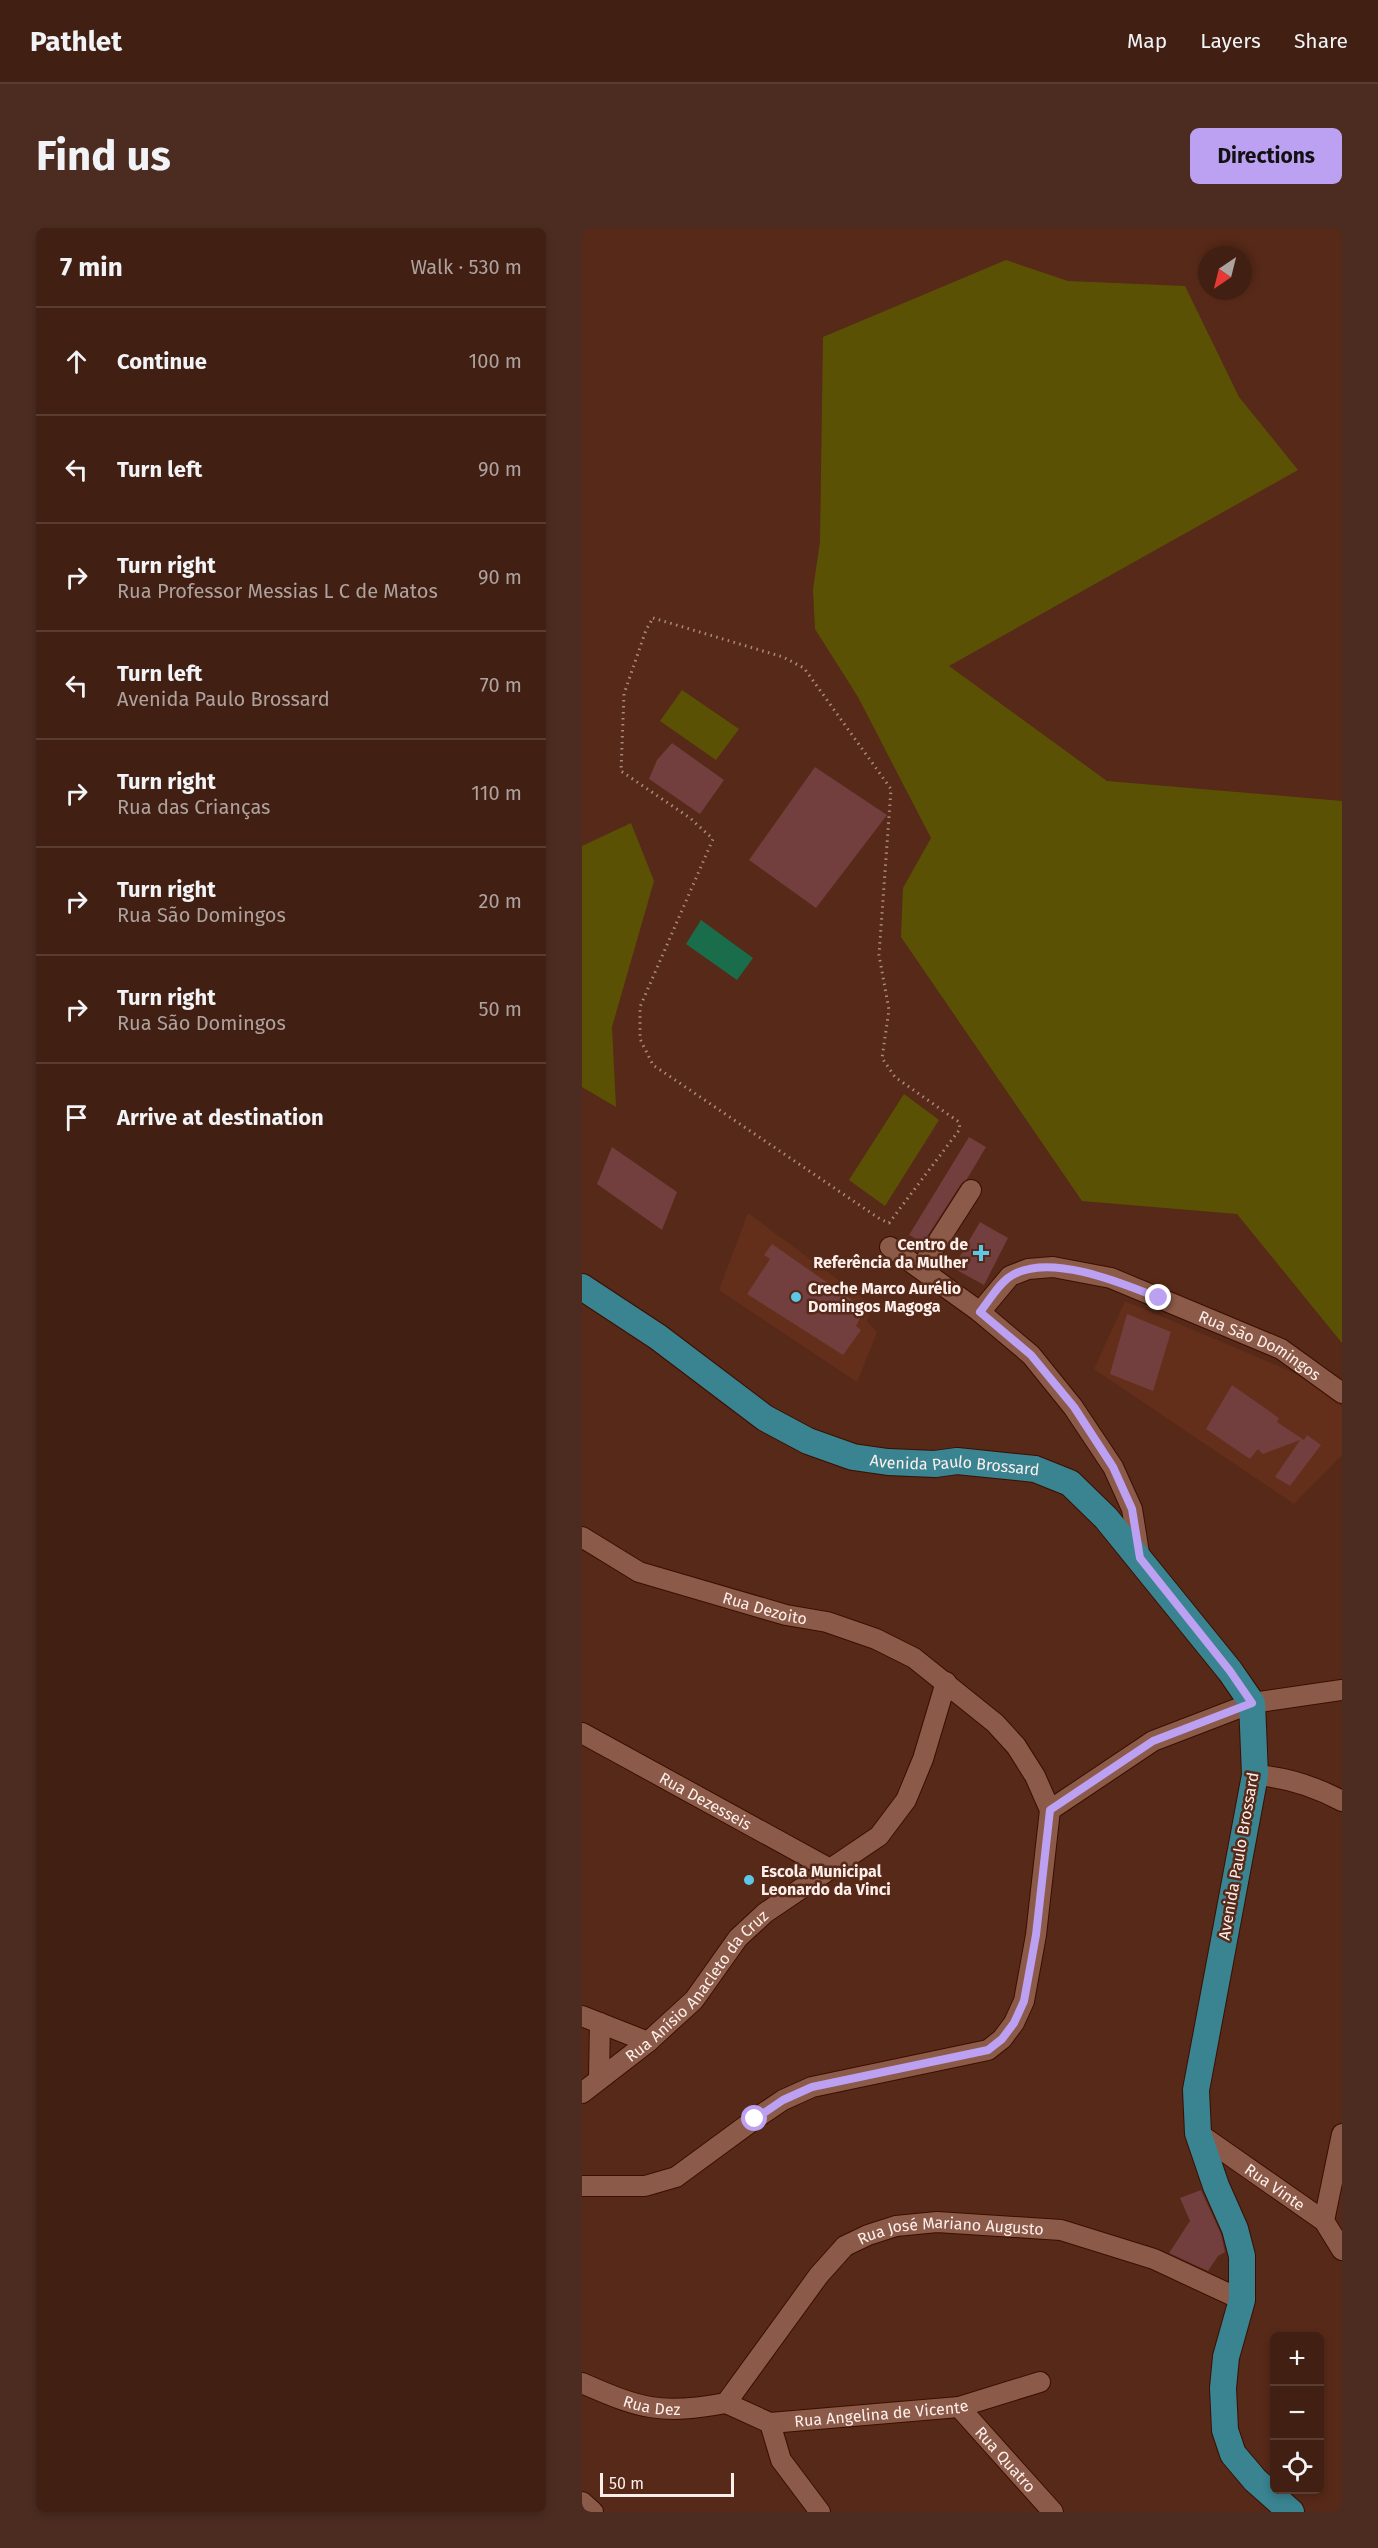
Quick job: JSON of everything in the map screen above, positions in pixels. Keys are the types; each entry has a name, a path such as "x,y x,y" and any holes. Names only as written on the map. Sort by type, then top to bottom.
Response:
{"main road":[{"name":"Avenida Paulo Brossard","path":"582,1287 658,1337 765,1418 808,1441 853,1457 888,1462 935,1464 957,1461 1035,1468 1070,1483 1106,1518 1140,1558 1230,1671 1252,1703 1255,1775 1196,2091 1198,2133 1242,2256 1242,2300 1226,2357 1223,2388 1225,2430 1233,2454 1255,2480 1291,2512"}],"street":[{"path":"921,1268 971,1190"},
{"path":"890,1247 980,1312 1031,1355 1074,1407 1113,1467 1132,1509 1140,1558"},
{"name":"Rua São Domingos","path":"980,1312 1010,1276 1028,1269 1053,1267 1111,1278 1281,1349 1342,1393"},
{"name":"Rua Dezoito","path":"582,1537 639,1572 786,1615 826,1622 876,1640 914,1658 995,1723 1016,1746 1035,1776 1050,1810"},
{"name":"Rua Anísio Anacleto da Cruz","path":"582,2092 648,2042 694,2000 738,1938 765,1913 879,1836 906,1800 923,1760 946,1682"},
{"path":"582,2186 645,2186 676,2177 783,2100 812,2087 988,2050 1002,2039 1014,2023 1024,2001 1036,1935 1050,1810 1153,1741 1252,1703 1342,1690"},
{"name":"Rua Dezesseis","path":"582,1733 830,1869"},
{"path":"1255,1775 1280,1776 1303,1783 1342,1801"},
{"path":"599,2077 591,2019 648,2042"},
{"name":"Rua Vinte","path":"1198,2133 1324,2221 1342,2250"},
{"path":"1324,2221 1342,2134"},
{"name":"Rua José Mariano Augusto","path":"726,2403 819,2275 845,2247 868,2235 896,2226 937,2222 1061,2230 1154,2259 1242,2300"},
{"name":"Rua Angelina de Vicente","path":"726,2403 770,2423 959,2407 1040,2382"},
{"name":"Rua Dez","path":"582,2383 619,2399 649,2408 681,2410 726,2403"},
{"name":"Rua Quatro","path":"959,2407 1053,2512"},
{"path":"770,2423 781,2460 820,2512"},
{"path":"582,2502 593,2512"}],"path":[{"path":"652,618 783,657 804,668 891,789 879,955 889,1010 882,1058 895,1077 958,1122 960,1129 889,1222 880,1219 653,1065 640,1040 640,1007 713,839 690,818 621,771 624,694 652,618"}],"shaded area":[{"path":"1006,260 1068,281 1185,286 1239,397 1298,470 949,666 1107,781 1342,801 1342,1343 1237,1214 1082,1201 901,937 903,888 931,838 858,697 815,629 813,589 820,542 823,337"},
{"path":"682,690 739,729 716,760 660,721"},
{"path":"631,823 654,881 612,1027 616,1107 582,1087 582,846"},
{"path":"701,920 753,958 737,980 686,944"},
{"path":"904,1094 939,1120 885,1206 849,1180"},
{"name":"Creche Marco Aurélio Domingos Magoga","path":"748,1213 872,1305 867,1322 877,1332 857,1382 719,1290"},
{"path":"1125,1301 1309,1379 1342,1407 1342,1455 1294,1504 1094,1369"}],"building":[{"path":"672,743 724,780 700,814 649,779 657,760"},
{"path":"815,767 887,815 816,908 749,860"},
{"path":"969,1137 986,1147 923,1243 909,1235"},
{"path":"612,1147 677,1192 662,1230 597,1184"},
{"name":"Centro de Referência da Mulher","path":"980,1222 1008,1238 984,1285 953,1268"},
{"path":"772,1244 865,1309 856,1326 861,1330 843,1355 747,1294 770,1259 764,1255"},
{"path":"1127,1314 1171,1332 1153,1391 1110,1374"},
{"path":"1232,1385 1279,1418 1277,1422 1304,1440 1307,1435 1321,1445 1290,1486 1275,1477 1300,1440 1263,1454 1258,1449 1250,1459 1206,1429"},
{"path":"1201,2190 1221,2234 1225,2252 1218,2256 1208,2271 1169,2253 1190,2221 1180,2198"}],"place":[{"name":"Centro de Referência da Mulher","path":"981,1253"},
{"name":"Creche Marco Aurélio Domingos Magoga","path":"796,1297"},
{"name":"Escola Municipal Leonardo da Vinci","path":"749,1880"}],"route":[{"path":"755,2119 783,2100 812,2087 868,2074 945,2061 988,2050 1002,2039 1014,2023 1024,2001 1036,1935 1050,1810 1153,1741 1252,1703 1230,1671 1140,1558 1132,1509 1113,1467 1074,1407 1031,1355 980,1312 1010,1276 1028,1269 1053,1267 1111,1278 1159,1298"}]}
